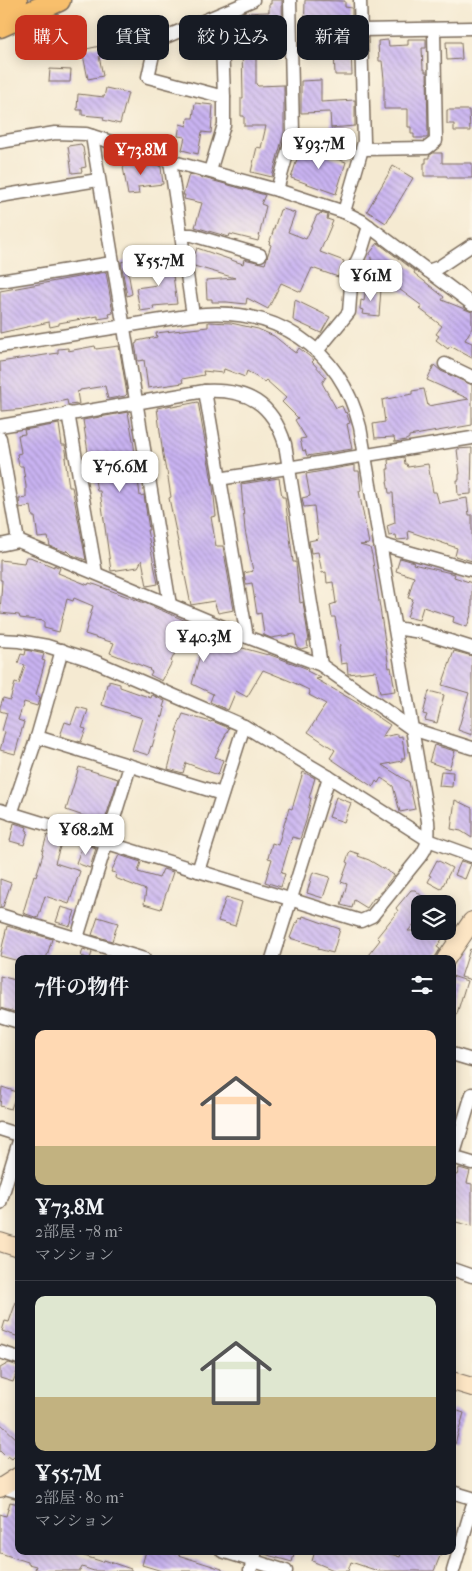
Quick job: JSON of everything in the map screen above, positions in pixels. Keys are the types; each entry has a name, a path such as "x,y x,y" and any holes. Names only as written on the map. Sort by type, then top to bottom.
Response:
{"highway":[{"path":"0,8 16,0"},
{"path":"0,26 59,0"}],"street":[{"path":"220,15 253,0"},
{"path":"278,190 293,132 290,0"},
{"path":"360,0 360,15"},
{"path":"363,149 427,148 436,141 434,28"},
{"path":"369,30 472,28"},
{"path":"179,32 156,42 148,77 224,97"},
{"path":"210,171 224,125 222,60"},
{"path":"344,212 364,142 362,60"},
{"path":"0,142 55,133 77,132 278,190 344,212 369,226 472,304"},
{"path":"92,136 170,605"},
{"path":"170,160 193,315"},
{"path":"0,196 98,180"},
{"path":"317,351 349,312 352,272 361,252 369,226"},
{"path":"182,235 192,235 260,254"},
{"path":"428,271 439,267 472,246"},
{"path":"0,281 112,264"},
{"path":"0,346 193,315 222,313 264,320 296,335 317,351 340,377 356,411 395,628 428,821 428,840 422,854 372,916 367,920 359,920 6,812 37,737 62,650"},
{"path":"446,364 472,376"},
{"path":"205,391 246,637"},
{"path":"0,426 205,391 229,391 252,398 262,404 269,411 278,426 285,444 321,665"},
{"path":"68,413 96,573"},
{"path":"0,438 18,541"},
{"path":"220,479 365,457 472,438"},
{"path":"0,545 18,541 246,637 321,665 412,729 472,748"},
{"path":"380,544 472,570"},
{"path":"395,628 421,632 472,648"},
{"path":"0,640 19,641 62,650 94,661 244,726 428,840 472,856"},
{"path":"198,871 244,726"},
{"path":"37,737 222,794"},
{"path":"77,938 130,766"},
{"path":"273,955 329,777"},
{"path":"0,915 131,955"},
{"path":"449,955 472,921"},
{"path":"0,1016 15,1021"},
{"path":"456,1055 472,1060"},
{"path":"456,1147 472,1094"},
{"path":"0,1129 15,1134"},
{"path":"0,1203 15,1154"},
{"path":"456,1158 472,1163"},
{"path":"0,1242 15,1247"},
{"path":"456,1270 472,1276"},
{"path":"0,1352 15,1357"},
{"path":"456,1382 472,1387"},
{"path":"1,1488 15,1479"},
{"path":"1,1488 15,1491"},
{"path":"456,1493 472,1498"},
{"path":"453,1571 472,1507"},
{"path":"234,1555 286,1571"}],"building":[{"path":"271,0 282,0 282,15 240,15 244,13 269,12 269,4 271,4"},
{"path":"305,0 345,1 345,7 352,8 352,15 305,15"},
{"path":"408,39 426,39 426,48 422,48 423,69 427,72 428,137 426,138 414,138 414,134 411,134 411,127 408,127 408,109 384,109 384,79 382,61 379,61 378,41 388,40 389,46 408,45"},
{"path":"446,42 461,42 462,59 447,60"},
{"path":"97,47 97,60 100,60 103,76 88,79 84,60 87,60 87,49"},
{"path":"242,60 256,60 256,84 258,86 284,85 284,133 272,177 251,172 257,147 261,148 266,126 244,126 244,116 241,116 241,98 243,98"},
{"path":"334,60 351,60 352,75 335,75"},
{"path":"50,69 71,70 70,82 49,82"},
{"path":"321,80 321,102 355,100 355,126 331,128 330,112 301,113 301,81"},
{"path":"106,88 128,93 120,124 103,120 104,117 82,115 82,110 77,110 78,94 104,97"},
{"path":"195,103 213,105 211,133 202,132 198,154 182,150 185,137 178,136 180,124 187,126 188,118 193,118"},
{"path":"447,110 469,110 470,131 454,131 454,124 447,124"},
{"path":"81,144 86,167 81,168 82,172 72,173 68,146"},
{"path":"301,147 346,162 336,194 291,178"},
{"path":"433,153 442,153 442,163 472,163 472,178 424,176 424,163 426,163 426,158 429,158"},
{"path":"131,157 136,159 137,167 157,165 161,167 163,184 138,187 139,194 128,195 123,167 125,166 124,158"},
{"path":"393,166 413,178 386,223 367,211"},
{"path":"189,174 265,195 261,204 266,206 258,241 230,234 229,237 195,227 202,203 184,199 185,195 183,195"},
{"path":"283,209 295,213 288,232 306,239 317,215 320,213 328,215 327,219 333,221 320,252 344,261 338,277 312,268 301,292 281,283 268,309 247,298 246,304 212,302 212,299 207,299 206,280 235,278 194,266 193,261 197,248 243,264 244,259 265,264 280,210"},
{"path":"378,243 415,271 414,273 444,297 442,300 472,312 472,328 465,340 472,343 472,358 450,346 448,349 436,340 439,336 436,334 442,326 420,309 422,306 384,278 386,275 372,264 370,253"},
{"path":"170,254 177,304 153,306 154,309 140,311 136,288 157,285 154,264 157,263 156,257"},
{"path":"130,260 132,270 128,271 132,294 127,296 121,262"},
{"path":"106,272 113,313 109,314 110,317 98,319 98,316 59,323 59,325 50,327 49,322 0,333 0,291"},
{"path":"366,287 381,289 379,316 362,314 363,310 360,309 361,300 364,301"},
{"path":"295,300 330,317 321,333 293,320"},
{"path":"208,322 231,323 258,329 274,336 296,353 299,348 314,360 312,362 326,377 322,383 336,408 342,406 346,412 350,423 347,424 352,449 307,456 305,450 303,451 300,439 306,438 295,420 298,418 282,402 286,398 266,380 264,382 247,371 245,377 224,369 223,373 203,371 204,375 182,379 183,383 148,388 144,360 138,361 135,344 137,341 157,337 156,333 208,327"},
{"path":"95,346 96,349 119,346 127,394 125,396 108,399 105,386 77,392 79,404 68,405 67,400 26,409 1,411 0,362 58,353 58,349 68,348 68,351"},
{"path":"434,365 441,371 472,385 472,425 409,436 406,440 395,442 394,437 375,438 373,424 385,422 382,400 412,394 412,391 424,389 428,406 469,399 427,380"},
{"path":"198,402 213,487 216,516 211,517 216,546 223,546 234,610 218,613 214,601 191,605 169,498 171,497 157,408"},
{"path":"128,412 140,496 144,495 149,530 147,530 158,584 147,586 142,560 138,567 111,571 100,491 97,491 92,464 90,465 83,420"},
{"path":"59,424 62,445 65,445 67,457 65,458 69,487 72,487 86,560 72,555 67,550 66,552 50,546 48,537 38,538 35,517 33,517 31,506 20,508 19,499 26,498 26,486 23,466 19,466 17,454 21,453 18,435 25,434 24,430"},
{"path":"472,448 471,494 458,495 457,480 459,480 460,474 457,449"},
{"path":"404,457 405,464 408,467 428,464 433,492 436,492 439,503 467,498 469,515 472,515 472,561 455,556 457,548 408,531 409,539 397,540 396,535 389,536 387,526 395,523 393,493 389,493 387,481 388,460"},
{"path":"355,465 355,471 359,471 361,490 359,491 369,544 360,545 370,548 372,555 389,668 391,667 395,691 380,693 376,671 348,674 347,663 341,664 335,617 332,617 330,605 336,603 333,582 327,583 326,572 322,573 318,552 311,553 309,541 318,539 314,506 304,507 302,498 310,496 306,474"},
{"path":"279,478 282,497 285,497 293,562 296,562 300,603 303,602 309,641 307,641 308,647 301,649 297,647 295,634 271,638 264,635 261,613 257,614 252,583 246,584 244,573 253,571 245,530 241,484"},
{"path":"26,557 54,567 54,565 60,568 58,573 88,585 89,583 96,585 147,604 218,635 217,637 239,645 239,647 268,654 308,669 307,671 321,678 316,679 356,702 390,725 382,737 398,734 398,737 402,736 405,758 402,758 402,761 382,765 409,782 415,809 400,812 393,786 381,778 378,783 376,781 373,787 330,758 335,750 308,732 326,704 309,695 309,690 290,681 263,670 247,697 236,691 228,710 210,702 213,694 192,684 202,647 187,643 186,646 180,643 162,681 150,675 152,672 150,669 110,653 114,643 85,634 93,606 74,598 73,601 67,599 59,632 44,628 44,621 0,613 2,580 0,580 0,560 24,563"},
{"path":"400,558 414,562 413,564 455,574 454,577 472,583 472,612 467,627 453,622 454,617 423,607 419,620 407,617 413,599 408,598 414,577 396,571"},
{"path":"26,650 44,654 42,660 45,661 36,695 40,697 37,706 24,702 18,720 24,722 15,754 0,750 5,732 2,731 7,713 0,711 0,707 3,698 10,700 15,683 19,684 25,665 18,663 21,654 25,655"},
{"path":"454,651 472,656 472,735 458,730 469,693 442,685"},
{"path":"109,681 120,684 120,687 151,698 152,695 165,701 163,717 161,716 148,755 132,750 142,718 102,705"},
{"path":"429,691 444,695 437,723 425,720 427,715 423,714"},
{"path":"77,707 88,710 82,728 86,729 81,742 60,736 65,722 71,724"},
{"path":"183,714 212,721 229,728 215,757 223,760 218,775 186,763 183,773 168,769 178,732 176,731"},
{"path":"434,745 455,751 449,769 429,762"},
{"path":"79,767 118,779 104,823 66,810"},
{"path":"441,771 453,772 452,787 439,786"},
{"path":"303,772 315,778 309,798 311,798 306,821 300,839 292,837 281,873 285,874 281,887 265,882 272,859 268,858 272,843 278,845 289,808 292,809"},
{"path":"336,797 351,803 344,822 329,817"},
{"path":"455,800 472,808 472,838 461,831 451,829"},
{"path":"14,823 27,827 26,830 28,831 24,845 10,841"},
{"path":"47,835 62,840 55,863 80,871 69,904 45,896 38,918 23,913 34,875 36,876 43,854"},
{"path":"83,844 96,848 90,868 76,863"},
{"path":"350,851 359,854 358,856 369,860 394,875 367,908 354,900 352,908 341,905 347,884 341,882"},
{"path":"119,855 141,862 138,872 159,878 163,869 173,872 161,909 144,904 146,890 115,878 116,873 111,872"},
{"path":"437,860 452,868 441,889 428,882 431,876 429,875"},
{"path":"461,861 471,864 465,879 455,875"},
{"path":"313,872 330,877 323,898 307,893"},
{"path":"0,879 11,883 3,907 0,907"},
{"path":"411,890 415,890 421,895 411,895 411,928 408,931 411,931 411,940 441,940 437,947 440,949 436,955 368,955 380,940 377,937 398,911 396,908"},
{"path":"226,897 242,902 235,926 218,921"},
{"path":"61,907 75,911 70,926 56,922"},
{"path":"303,916 340,929 333,953 290,938 296,922 298,923 299,918 302,919"},
{"path":"98,917 118,923 112,941 92,935"},
{"path":"7,926 52,939 47,955 15,955 15,960 0,956"},
{"path":"83,949 92,952 91,955 81,955"},
{"path":"470,949 472,950 472,980 461,977"},
{"path":"0,976 15,980 15,1012 0,1008"},
{"path":"456,977 467,981 456,1017"},
{"path":"2,1087 15,1091 11,1109 0,1106"},
{"path":"459,1168 470,1171 467,1183 472,1184 472,1226 456,1222 457,1175"},
{"path":"15,1305 15,1336 2,1331 5,1321 9,1322"},
{"path":"9,1363 15,1365 13,1382 0,1378 0,1368"},
{"path":"456,1410 464,1413 456,1441"},
{"path":"0,1423 15,1437 15,1456 12,1459 8,1456 7,1458 0,1451"},
{"path":"10,1502 15,1503 15,1555 81,1555 103,1562 104,1560 131,1569 131,1571 94,1571 82,1567 80,1571 43,1571 35,1569 36,1566 28,1564 28,1562 0,1553 0,1514 6,1516"},
{"path":"145,1555 178,1555 222,1569 222,1571 162,1571 142,1565"},
{"path":"268,1555 294,1555 292,1562"},
{"path":"314,1555 394,1555 400,1557 401,1555 440,1555 434,1571 378,1571 351,1562 348,1571 336,1571 312,1561"}]}
